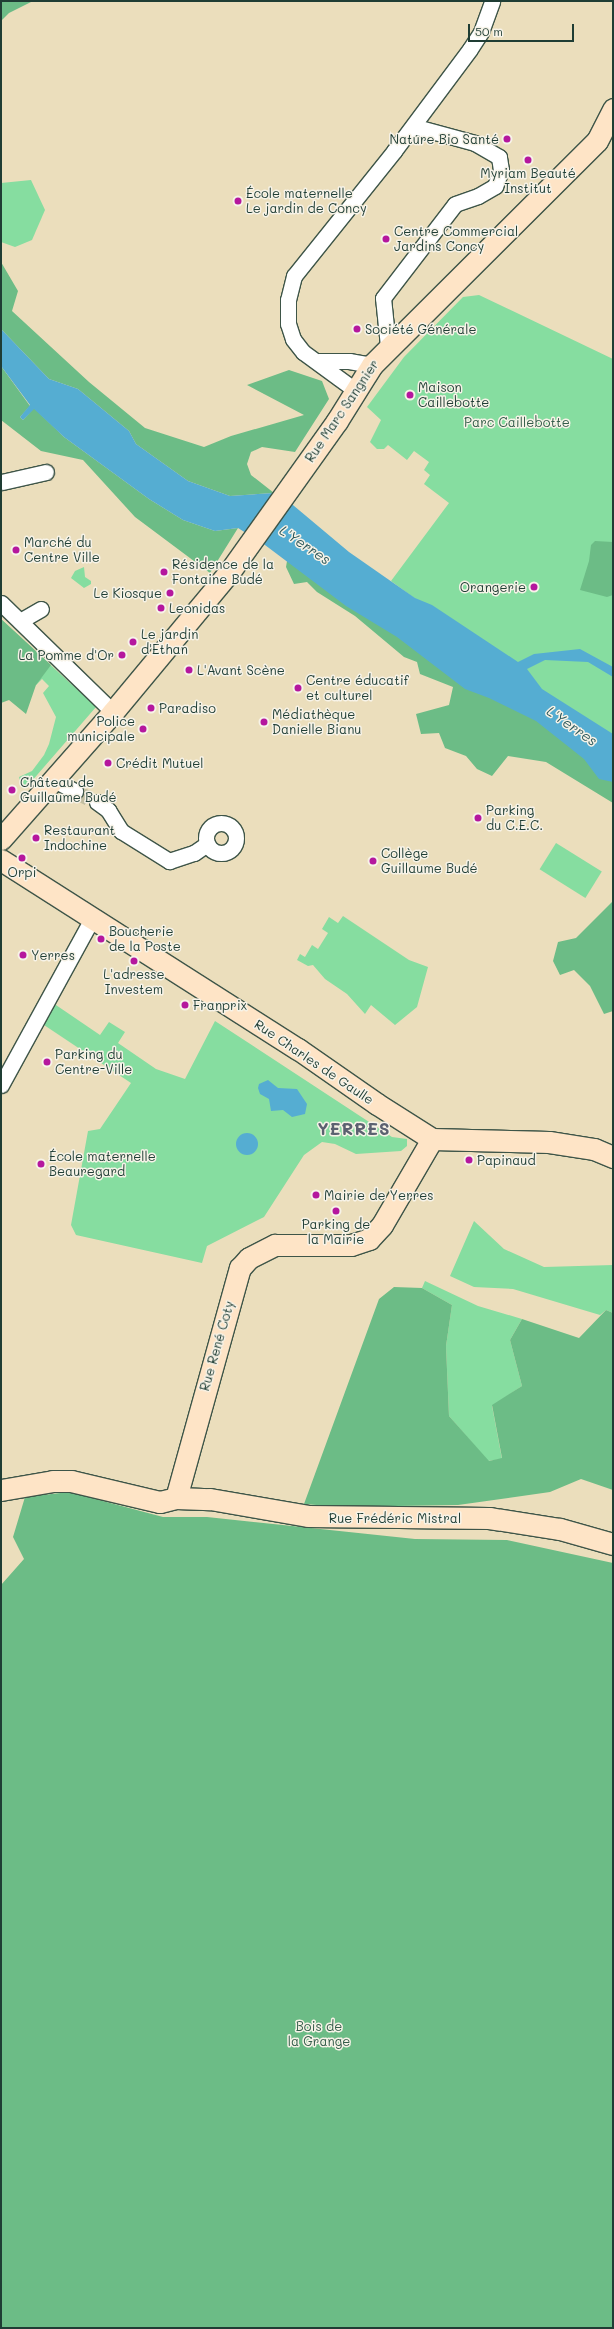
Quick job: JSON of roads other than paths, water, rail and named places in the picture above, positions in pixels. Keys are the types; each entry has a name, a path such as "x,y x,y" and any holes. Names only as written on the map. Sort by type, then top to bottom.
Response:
{"street":[{"path":"355,390 319,362 303,352 292,339 288,324 288,300 294,276 412,126 470,49 481,32 492,1"},
{"name":"Rue Marc Sangnier","path":"113,712 248,546 337,421 372,365 388,346 432,307 597,141 613,109"},
{"path":"388,346 383,298 455,204 478,196 494,186 501,170 498,157 475,143 412,126"},
{"path":"319,362 349,361 372,365"},
{"path":"1,481 46,472"},
{"path":"1,602 113,712 1,839"},
{"path":"20,621 41,609"},
{"path":"54,780 75,792"},
{"path":"97,802 108,810 121,831 169,861 194,853 207,844"},
{"name":"Rue Charles de Gaulle","path":"1,860 298,1049 377,1104 432,1139"},
{"path":"1,1085 92,919"},
{"path":"432,1139 549,1142 594,1149 613,1157"},
{"name":"Rue René Coty","path":"176,1498 240,1268 249,1258 275,1245 351,1245 369,1239 382,1225 432,1139"},
{"path":"1,1490 53,1481 71,1481 160,1502 176,1498"},
{"name":"Rue Frédéric Mistral","path":"176,1498 210,1499 322,1517 489,1518 560,1529 613,1544"}],"water":[{"name":"L'Yerres","path":"1,329 49,379 78,389 129,431 136,444 188,481 230,496 274,493 281,495 349,552 415,598 432,605 518,662 534,654 580,649 613,667 613,677 588,662 545,660 527,669 542,689 613,734 613,782 599,779 584,759 536,721 489,698 465,689 397,637 346,606 265,545 238,528 215,531 183,520 149,499 64,437 34,409 23,420 20,417 30,405 1,366"},
{"path":"268,1080 278,1088 297,1089 307,1104 305,1114 292,1117 283,1110 271,1111 269,1099 260,1094 258,1088 259,1084"},
{"path":"247,1133 255,1136 258,1144 255,1152 247,1155 239,1152 236,1144 239,1136"}],"tunnel":[{"path":"75,791 97,802"}],"place":[{"name":"Nature Bio Santé","path":"507,139"},
{"name":"Myriam Beauté Institut","path":"528,160"},
{"name":"École maternelle Le jardin de Concy","path":"238,201"},
{"name":"Centre Commercial Jardins Concy","path":"386,239"},
{"name":"Société Générale","path":"357,329"},
{"name":"Maison Caillebotte","path":"410,395"},
{"name":"Marché du Centre Ville","path":"16,550"},
{"name":"Résidence de la Fontaine Budé","path":"164,572"},
{"name":"Orangerie","path":"534,587"},
{"name":"Le Kiosque","path":"170,593"},
{"name":"Leonidas","path":"161,608"},
{"name":"Le jardin d'Ethan","path":"133,642"},
{"name":"La Pomme d'Or","path":"122,655"},
{"name":"L'Avant Scène","path":"189,670"},
{"name":"Centre éducatif et culturel","path":"298,688"},
{"name":"Paradiso","path":"151,708"},
{"name":"Médiathèque Danielle Bianu","path":"264,722"},
{"name":"Police municipale","path":"143,729"},
{"name":"Crédit Mutuel","path":"108,763"},
{"name":"Château de Guillaume Budé","path":"12,790"},
{"name":"Parking du C.E.C.","path":"478,818"},
{"name":"Restaurant Indochine","path":"36,838"},
{"name":"Orpi","path":"22,858"},
{"name":"Collège Guillaume Budé","path":"373,861"},
{"name":"Boucherie de la Poste","path":"101,939"},
{"name":"Yerres","path":"23,955"},
{"name":"L'adresse Investem","path":"134,961"},
{"name":"Franprix","path":"185,1005"},
{"name":"Parking du Centre-Ville","path":"47,1062"},
{"name":"Papinaud","path":"469,1160"},
{"name":"École maternelle Beauregard","path":"41,1164"},
{"name":"Mairie de Yerres","path":"316,1195"},
{"name":"Parking de la Mairie","path":"336,1211"}],"district":[{"name":"YERRES","path":"354,1129"}],"park label":[{"name":"Parc Caillebotte","path":"517,422"},
{"name":"Bois de la Grange","path":"319,2034"}]}
